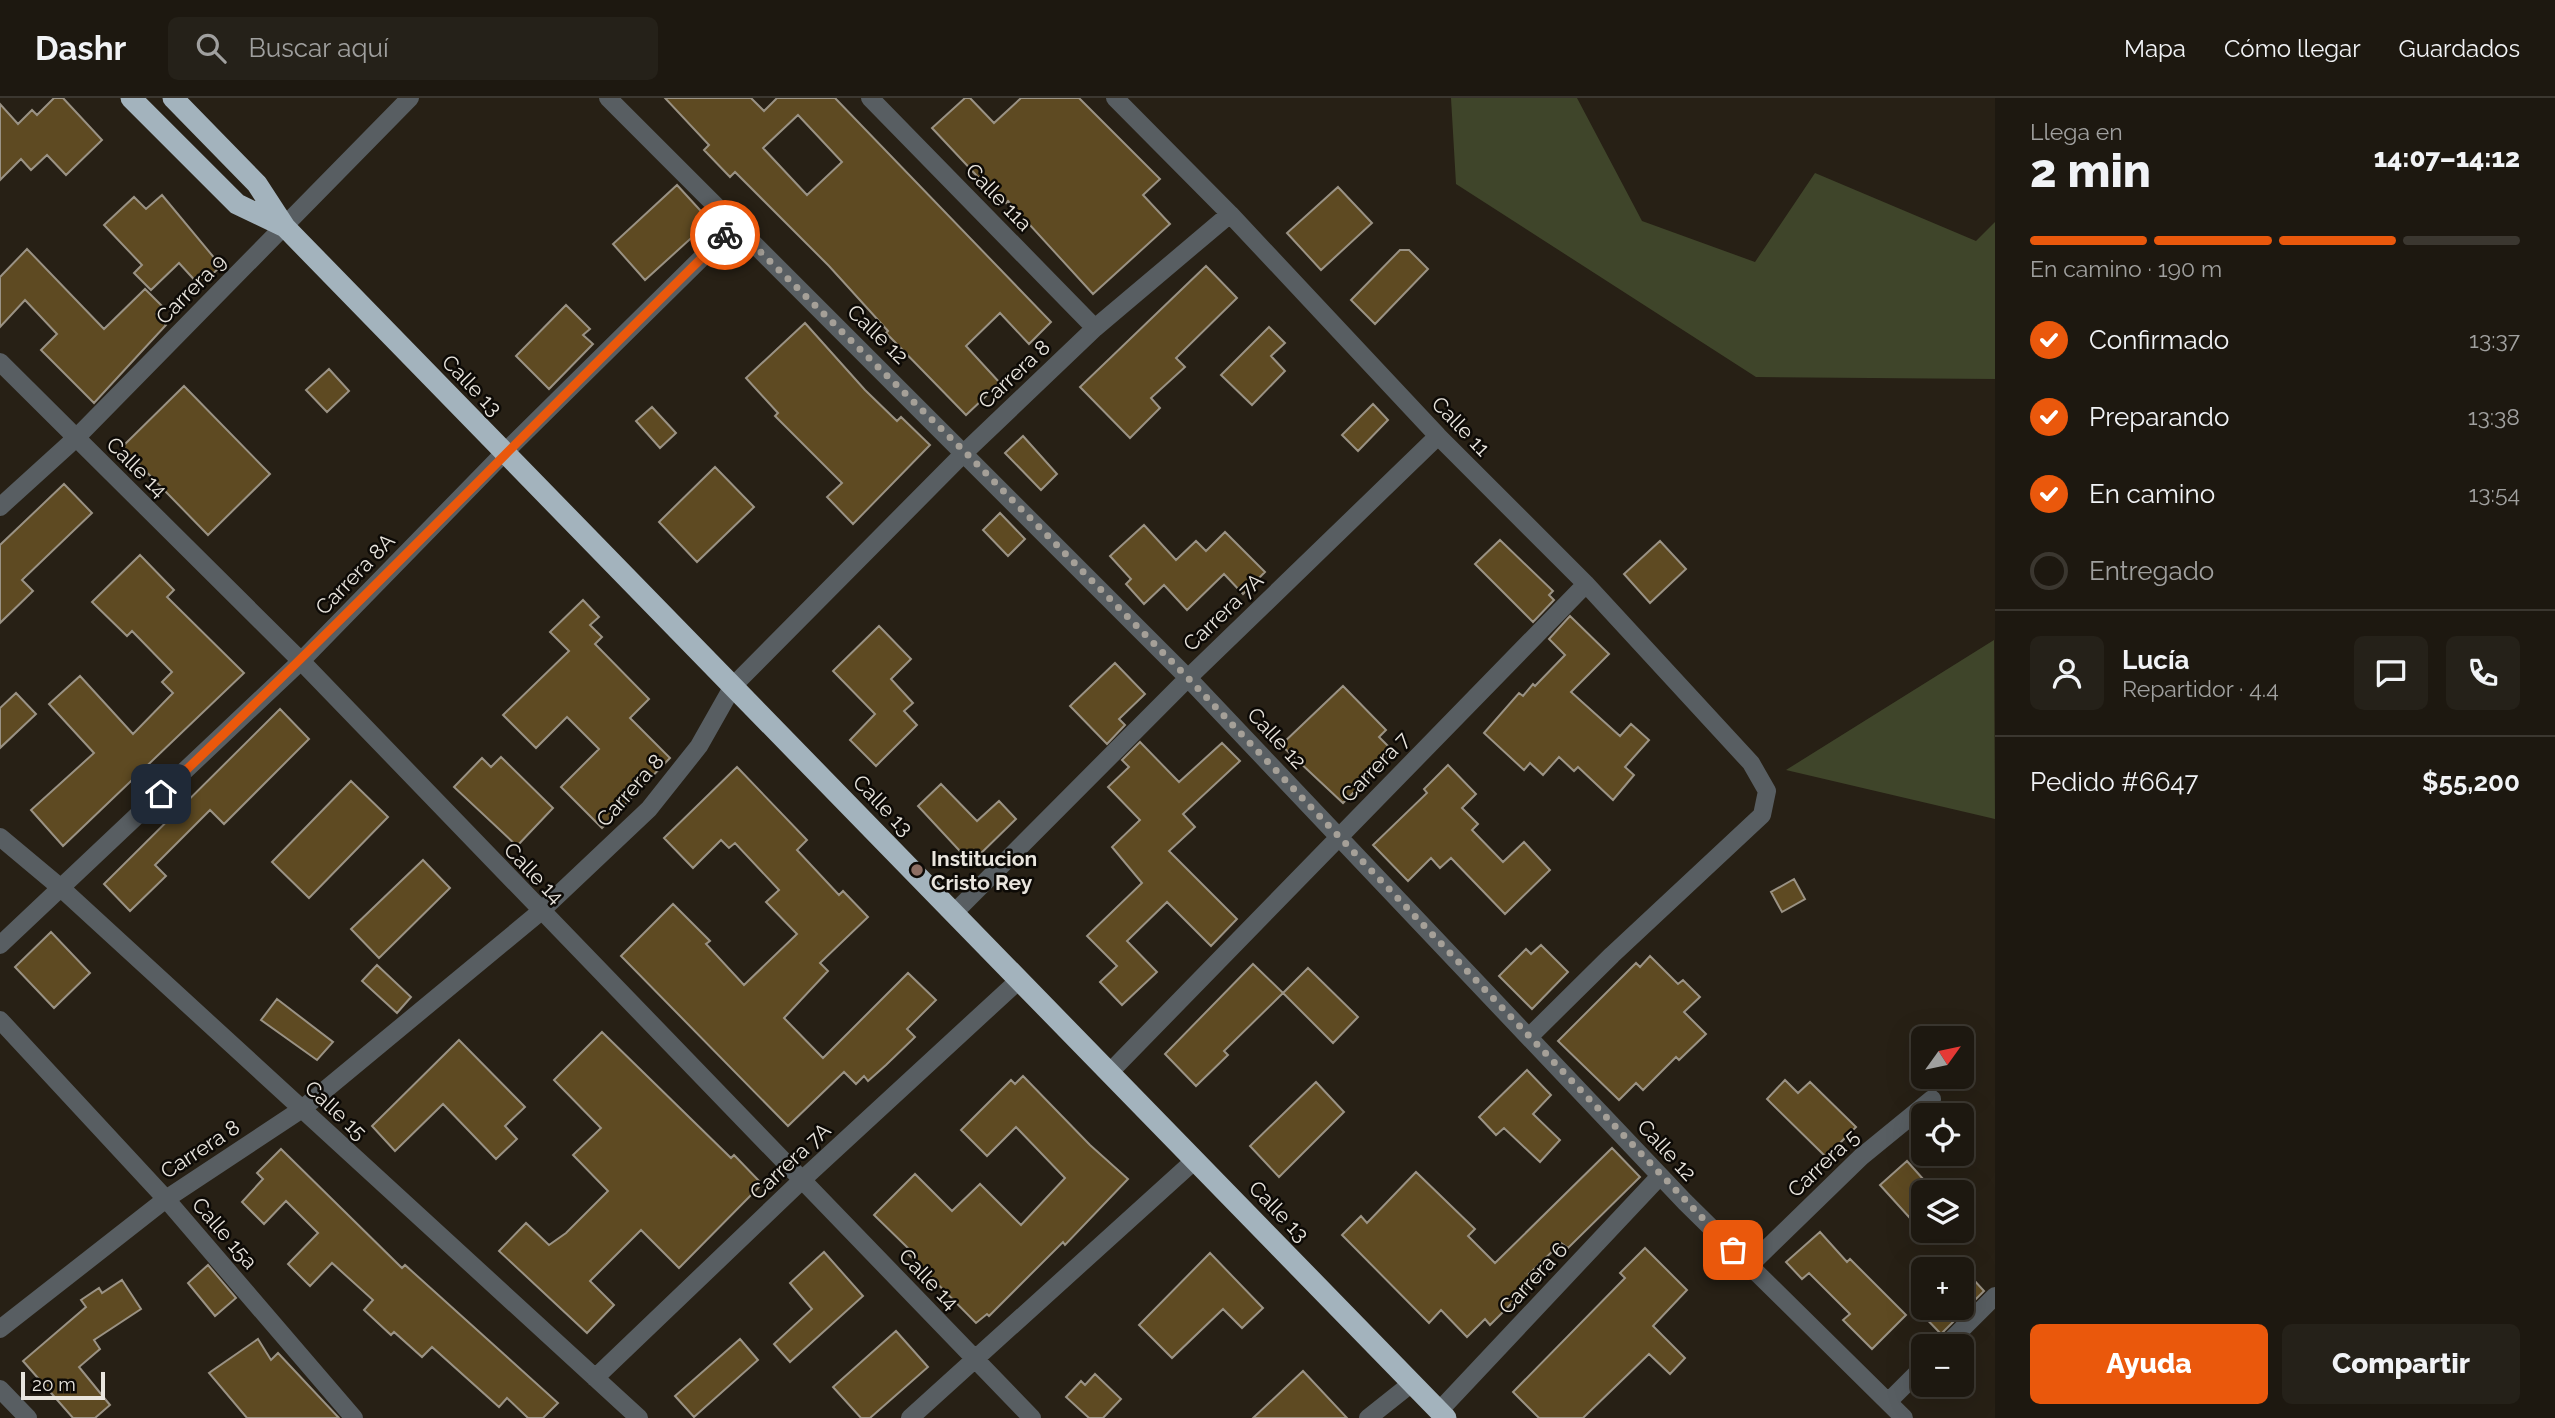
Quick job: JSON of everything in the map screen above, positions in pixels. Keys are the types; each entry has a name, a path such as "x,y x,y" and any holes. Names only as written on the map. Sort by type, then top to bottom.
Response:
{"highway":[{"name":"Calle 13","path":"131,98 237,204 285,227"},
{"name":"Calle 13","path":"173,98 257,184 285,227 503,454 1443,1414"}],"street":[{"name":"Carrera 9","path":"0,507 76,438 410,98"},
{"name":"Calle 12","path":"608,98 734,226 965,452 1188,678 1660,1176 1904,1418"},
{"name":"Calle 11a","path":"870,98 1095,328"},
{"name":"Calle 11","path":"1115,98 1230,214 1438,436 1586,584 1751,763 1767,791 1762,816 1612,955 1529,1037"},
{"name":"Carrera 8","path":"0,1329 166,1199 302,1109 541,912 649,809 699,746 733,686 965,452 1095,328 1230,214"},
{"name":"Carrera 8A","path":"0,945 301,661 503,454 734,226"},
{"name":"Calle 14","path":"0,362 301,661 1032,1418"},
{"name":"Carrera 7A","path":"954,913 1188,678 1438,436"},
{"name":"Carrera 7","path":"1110,1072 1586,584"},
{"name":"Calle 15","path":"0,838 61,888 639,1418"},
{"name":"Carrera 7A","path":"595,1378 802,1181 1020,981"},
{"name":"Calle 15a","path":"0,1020 166,1199 354,1418"},
{"name":"Carrera 5","path":"1749,1265 1861,1157 1932,1099"},
{"path":"910,1418 974,1357 1195,1160"},
{"name":"Carrera 6","path":"1443,1414 1660,1176"},
{"path":"1957,1334 1995,1296"},
{"path":"1888,1402 1911,1379"},
{"path":"1368,1418 1412,1383"},
{"path":"0,1389 27,1418"}],"green space":[{"path":"1451,98 1577,98 1642,221 1755,262 1815,173 1976,241 1995,222 1995,379 1756,377 1456,184"},
{"path":"1994,640 1995,819 1786,770"}],"building":[{"path":"54,98 63,98 102,140 66,175 47,155 31,170 21,159 0,180 0,104 18,124 32,110 37,115"},
{"path":"665,98 751,98 764,111 777,98 835,98 1051,322 1029,344 1000,313 966,346 1000,383 966,415 886,333 888,331 829,266 735,172 730,177 704,150 709,145","holes":["798,115 842,162 807,195 763,148"]},
{"path":"965,98 970,98 994,123 1021,98 1079,98 1160,179 1143,195 1170,224 1093,294 1008,201 1006,203 977,176 932,128"},
{"path":"677,185 710,221 645,280 613,244"},
{"path":"1338,187 1372,223 1321,270 1287,233"},
{"path":"162,195 221,266 200,286 179,263 151,290 134,273 142,265 104,225 134,197 146,209"},
{"path":"27,249 104,329 145,289 163,307 156,314 166,325 94,403 41,350 57,334 25,300 0,327 0,277"},
{"path":"1400,250 1409,250 1428,269 1375,324 1351,300"},
{"path":"1206,266 1237,298 1176,358 1185,367 1151,398 1160,408 1130,438 1080,387"},
{"path":"566,305 590,329 583,335 593,344 549,389 516,356"},
{"path":"805,323 865,390 897,421 901,417 930,445 853,524 827,497 842,483 775,416 778,413 746,378"},
{"path":"1269,327 1285,343 1271,356 1285,371 1252,405 1221,375"},
{"path":"329,369 349,391 327,412 306,390"},
{"path":"184,386 270,474 208,535 122,447"},
{"path":"1373,404 1388,420 1358,451 1342,435"},
{"path":"652,407 676,433 660,448 636,421"},
{"path":"1023,436 1057,474 1041,490 1005,453"},
{"path":"715,467 754,507 697,562 659,522"},
{"path":"64,484 92,513 22,580 33,591 0,623 0,545"},
{"path":"1000,513 1025,539 1008,556 983,530"},
{"path":"1144,525 1176,560 1196,541 1206,551 1225,532 1265,572 1243,594 1224,574 1187,610 1164,585 1144,604 1126,584 1131,579 1110,556"},
{"path":"1500,540 1553,591 1549,595 1554,600 1533,622 1475,564"},
{"path":"1660,541 1686,569 1650,603 1624,574"},
{"path":"140,555 174,590 167,597 244,673 63,846 31,810 94,753 49,704 80,676 133,734 173,693 162,682 172,672 132,631 127,636 92,602"},
{"path":"583,600 599,617 590,625 602,637 595,644 649,699 630,718 670,758 602,828 561,787 599,749 567,717 536,748 503,715 569,651 550,632"},
{"path":"1570,616 1609,654 1571,692 1620,736 1631,724 1649,740 1625,767 1634,775 1613,800 1578,767 1574,771 1559,757 1543,775 1530,763 1524,770 1484,733 1519,693 1523,696 1565,655 1549,639"},
{"path":"879,626 911,659 891,679 913,703 904,711 917,725 876,766 850,740 875,714 833,671"},
{"path":"1115,663 1145,694 1119,719 1125,725 1107,744 1070,706"},
{"path":"1343,686 1386,730 1379,737 1394,752 1343,803 1281,745"},
{"path":"16,693 36,714 0,748 0,708"},
{"path":"280,709 309,739 224,824 210,810 155,865 166,876 130,911 104,884"},
{"path":"1140,742 1179,782 1222,743 1240,761 1183,814 1195,827 1169,851 1237,919 1211,946 1167,902 1127,941 1157,972 1122,1005 1100,982 1117,966 1087,936 1142,883 1112,847 1140,820 1108,787 1129,767 1122,760"},
{"path":"501,757 553,808 517,846 454,787 482,758 491,767"},
{"path":"1448,765 1476,794 1462,808 1478,824 1472,830 1503,862 1524,842 1550,870 1505,914 1451,858 1440,868 1431,858 1408,881 1373,845 1427,793 1424,789"},
{"path":"737,767 807,840 797,850 839,895 843,891 868,917 820,963 828,971 784,1018 823,1058 908,973 936,1000 907,1029 915,1037 868,1081 864,1076 856,1084 844,1072 788,1126 621,956 673,904 710,941 706,944 744,985 797,934 766,902 779,890 735,843 729,848 721,840 693,868 664,838"},
{"path":"351,781 388,817 309,898 272,862"},
{"path":"941,784 977,821 999,801 1016,819 971,863 918,806"},
{"path":"423,860 450,888 379,958 351,929"},
{"path":"1794,879 1805,899 1782,912 1771,892"},
{"path":"51,932 90,973 54,1008 15,967"},
{"path":"1541,945 1568,972 1532,1009 1499,976 1526,949 1531,954"},
{"path":"1650,956 1678,984 1683,980 1700,997 1684,1012 1706,1034 1679,1060 1676,1057 1643,1090 1636,1083 1619,1100 1558,1041 1636,963 1640,967"},
{"path":"1253,964 1283,993 1224,1051 1228,1055 1196,1086 1165,1054"},
{"path":"377,965 411,997 397,1013 362,981"},
{"path":"1308,968 1358,1017 1333,1043 1283,993"},
{"path":"277,999 333,1042 317,1060 261,1020"},
{"path":"602,1032 731,1158 734,1155 762,1184 679,1268 641,1230 590,1281 614,1305 587,1333 499,1251 526,1223 549,1245 566,1233 608,1191 573,1155 601,1128 554,1080"},
{"path":"459,1040 525,1107 505,1126 517,1139 496,1159 443,1104 395,1151 372,1126"},
{"path":"1527,1070 1551,1095 1533,1114 1560,1140 1540,1162 1504,1128 1496,1135 1479,1117"},
{"path":"1023,1076 1090,1145 1128,1179 1065,1245 1063,1242 989,1316 987,1314 976,1323 907,1253 910,1250 874,1215 915,1174 952,1211 980,1184 1021,1225 1065,1178 1016,1127 987,1156 961,1130 1011,1080 1015,1084"},
{"path":"1785,1080 1798,1093 1810,1082 1856,1127 1826,1157 1767,1099"},
{"path":"1316,1082 1344,1112 1279,1177 1250,1146"},
{"path":"1612,1148 1640,1177 1568,1248 1561,1243 1529,1274 1535,1280 1490,1325 1485,1319 1467,1337 1441,1310 1429,1323 1342,1235 1361,1216 1367,1223 1416,1172 1475,1229 1468,1236 1495,1263"},
{"path":"281,1149 402,1268 405,1265 558,1403 543,1418 528,1418 507,1398 499,1407 432,1347 422,1357 394,1332 391,1335 364,1310 373,1300 332,1263 310,1286 288,1264 318,1233 286,1201 264,1224 242,1202 263,1179 257,1173"},
{"path":"1907,1161 1923,1179 1911,1180 1909,1217 1880,1185"},
{"path":"1820,1232 1847,1262 1850,1259 1906,1315 1872,1349 1843,1320 1850,1314 1809,1273 1802,1279 1786,1262"},
{"path":"1645,1248 1687,1290 1653,1326 1685,1358 1670,1374 1649,1354 1583,1418 1539,1418 1513,1392 1625,1278 1620,1273"},
{"path":"824,1252 863,1296 790,1362 774,1344 812,1309 790,1283"},
{"path":"1210,1253 1263,1308 1242,1328 1223,1309 1172,1358 1139,1325"},
{"path":"208,1265 236,1298 215,1316 188,1283"},
{"path":"122,1280 141,1309 94,1340 100,1349 79,1367 110,1405 95,1418 73,1418 23,1361 86,1307 81,1300 99,1288 102,1293"},
{"path":"1974,1280 1984,1291 1974,1301"},
{"path":"1928,1320 1955,1320 1941,1334"},
{"path":"896,1331 928,1367 870,1418 861,1418 833,1387"},
{"path":"258,1339 271,1360 278,1353 339,1418 247,1418 209,1373"},
{"path":"740,1339 758,1360 694,1417 675,1396"},
{"path":"1303,1371 1347,1418 1253,1418"},
{"path":"1095,1374 1121,1399 1103,1418 1089,1418 1066,1397 1081,1381 1085,1385"}],"way so far":[{"path":"725,235 734,226 965,452 1188,678 1733,1250"}],"place":[{"name":"Institucion Cristo Rey","path":"917,870"}],"route":[{"path":"161,794 301,661 503,454 725,235"}]}
